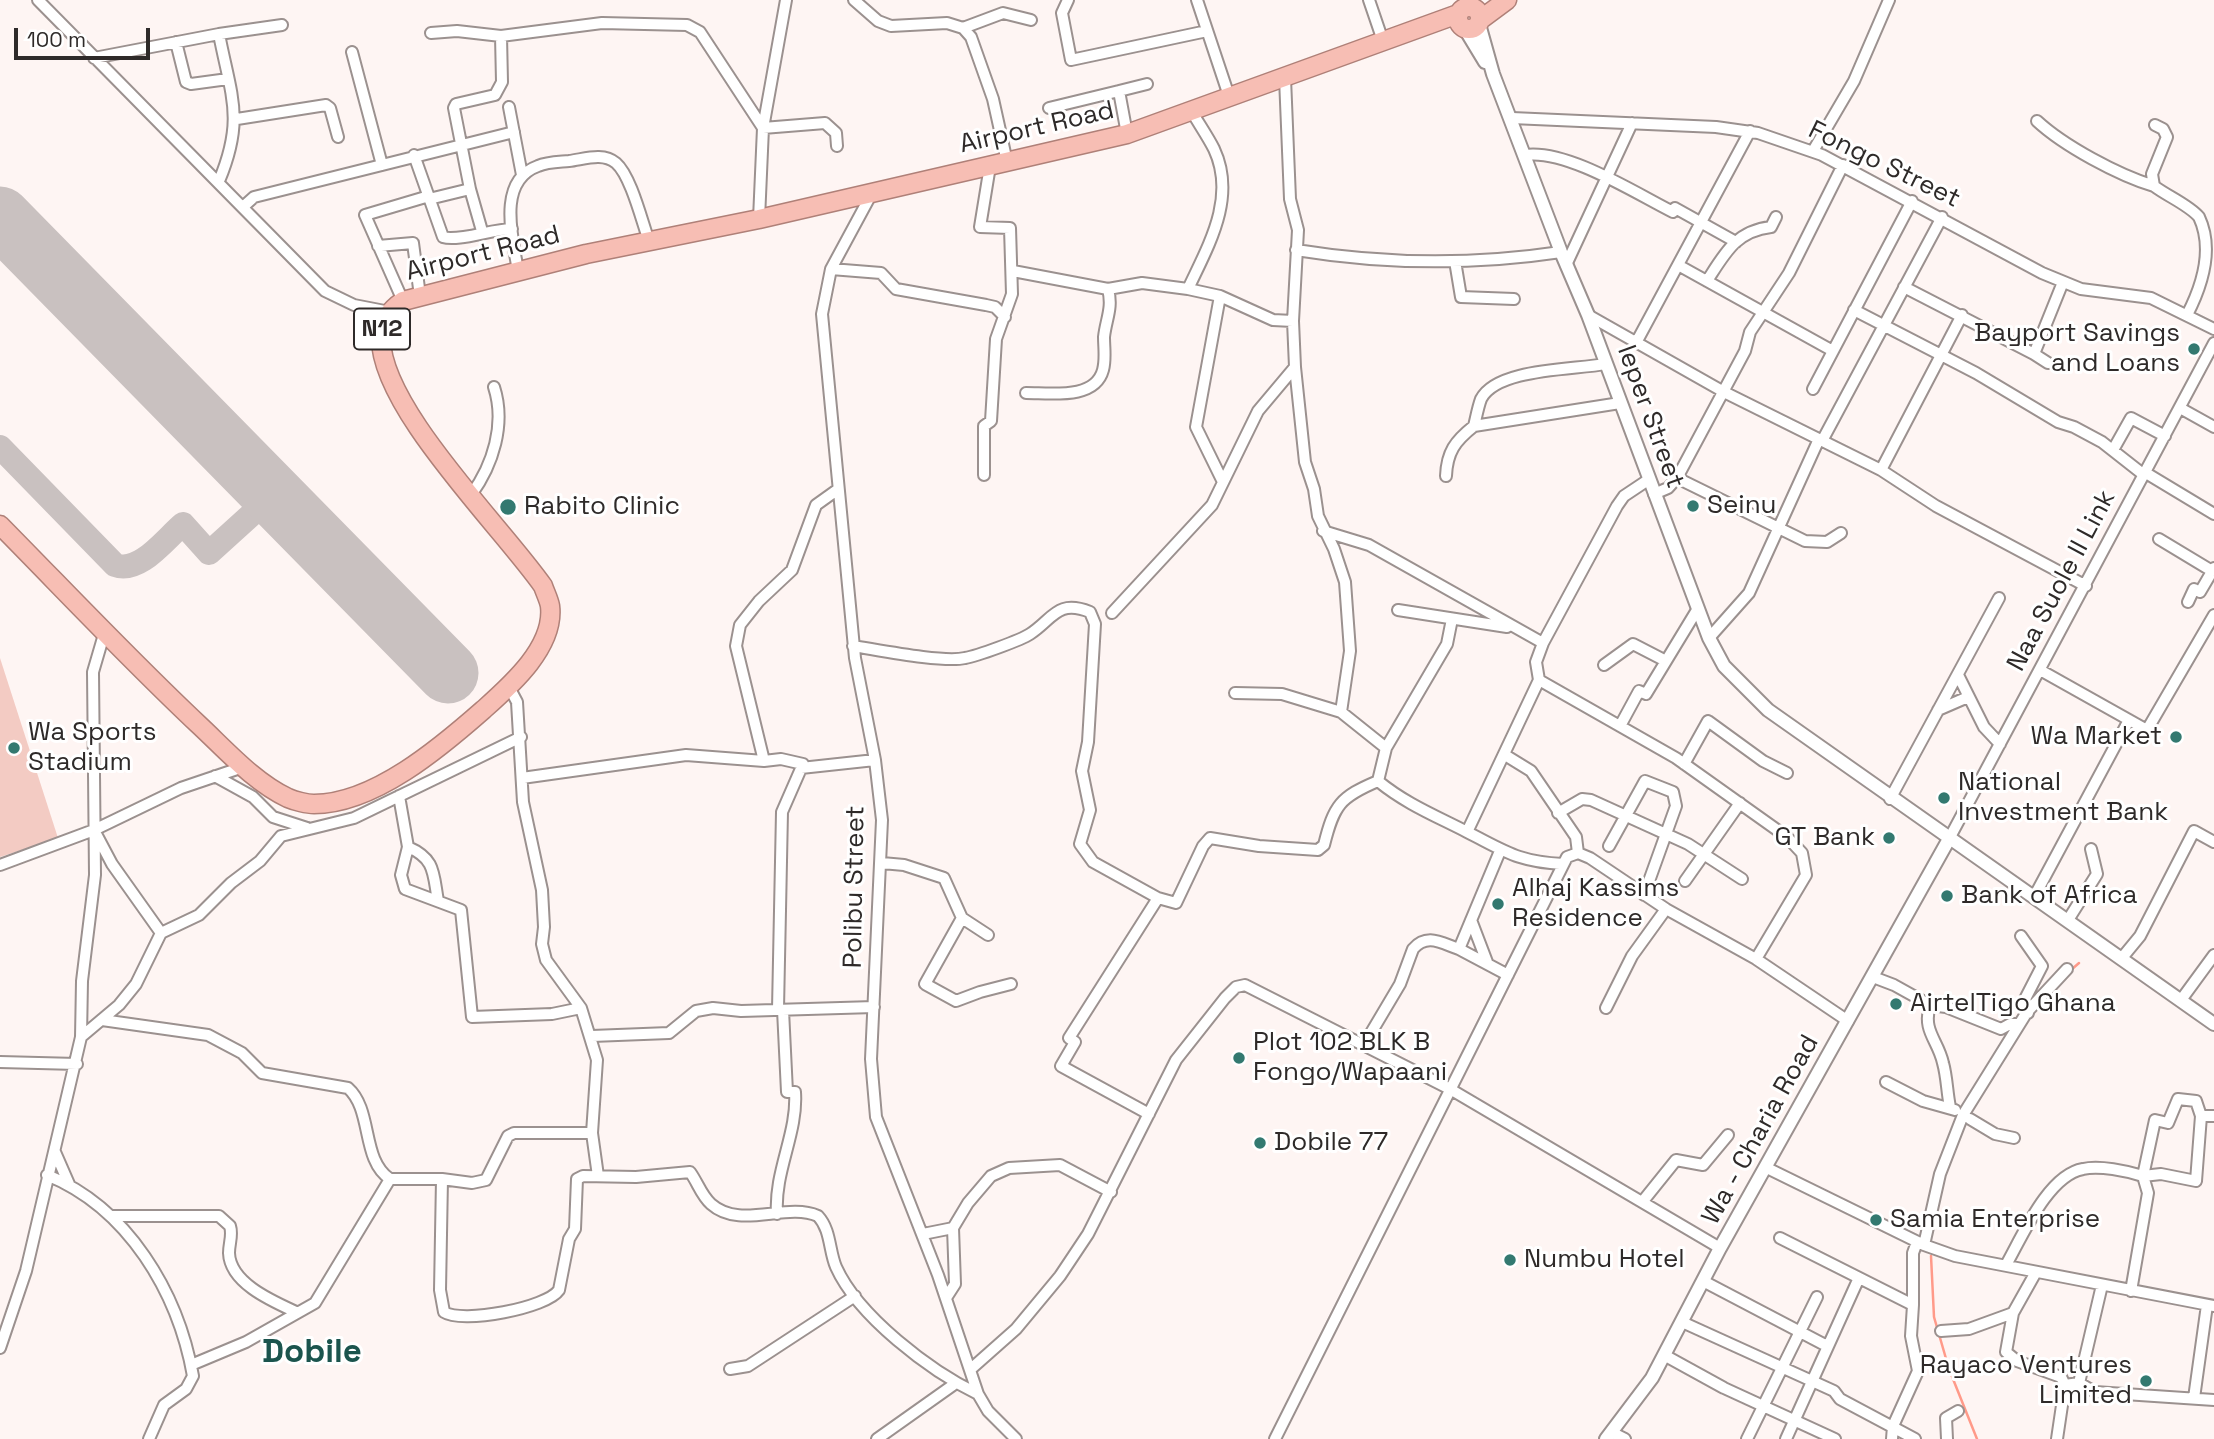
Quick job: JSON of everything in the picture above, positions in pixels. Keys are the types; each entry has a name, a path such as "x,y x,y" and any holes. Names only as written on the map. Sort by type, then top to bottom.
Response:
{"highway":[{"name":"N12","path":"1468,14 1498,0"},
{"path":"1468,14 1507,0"},
{"name":"Airport Road","path":"0,525 243,766 290,799 313,804 337,801 371,789 415,764 509,687 538,647 548,627 550,607 543,586 420,432 401,398 382,347 382,329 404,303 518,271 1128,134 1230,99 1407,32 1468,14"}],"street":[{"path":"38,0 325,291 354,305 404,303"},
{"path":"759,219 763,128 786,0"},
{"path":"854,0 866,4 878,21 891,26 947,23 962,28 971,37 993,99 999,164 980,227 1010,228 1013,271 1012,294 996,339 991,421 984,426 984,475"},
{"path":"1068,0 1062,13 1071,60 1207,31"},
{"path":"1196,0 1230,99"},
{"path":"1369,0 1384,41"},
{"path":"1813,151 1854,80 1889,0"},
{"path":"962,28 1003,13 1031,20"},
{"name":"Ieper Street","path":"1468,14 1512,118 1566,265 1588,315 1697,610 1724,666 1746,692 1890,799 2068,919 2214,1024"},
{"path":"431,33 457,31 501,36 602,23 687,24 700,32 763,128"},
{"path":"94,58 176,41 282,25"},
{"path":"219,34 237,119 228,159 219,181"},
{"path":"482,231 470,189 456,104 495,95 502,82 501,36"},
{"path":"176,41 186,82 191,85 228,79"},
{"path":"352,52 382,165"},
{"path":"1285,78 1290,199 1298,230 1293,321 1295,367 1305,462 1323,531 1335,549 1345,582 1350,651 1341,712"},
{"path":"1049,108 1147,84"},
{"path":"1119,91 1128,134"},
{"path":"237,119 326,105 330,107 338,137"},
{"path":"509,107 522,175"},
{"path":"1188,289 1220,217 1223,192 1216,152 1192,112"},
{"name":"Fongo Street","path":"1512,118 1750,131 1813,151 1843,165 1942,217 2003,253 2063,282 2081,289 2151,298 2214,330"},
{"path":"2037,121 2048,131 2118,172 2154,186 2199,216 2206,230 2210,273 2187,315"},
{"path":"763,128 825,123 836,133 837,146"},
{"path":"1566,265 1632,123"},
{"path":"2154,186 2152,174 2167,137 2163,129 2155,125"},
{"path":"1637,341 1750,131"},
{"path":"244,206 254,197 514,132"},
{"path":"414,155 443,237 451,240 482,231 512,229"},
{"path":"1525,155 1549,155 1673,212 1675,208 1736,243"},
{"path":"518,271 512,229 512,192 522,175 538,166 605,157 614,162 624,173 649,242"},
{"path":"1654,494 1668,488 1677,478 1745,351 1751,332 1766,313 1843,165"},
{"path":"404,303 365,219 367,213 470,189"},
{"name":"Polibu Street","path":"872,193 831,269 823,296 822,328 853,646 863,711 876,760 882,820 871,1059 876,1117 923,1234 972,1368 978,1394 988,1411 1016,1439"},
{"path":"1813,388 1912,201"},
{"path":"1707,281 1728,248 1755,227 1771,227 1776,217"},
{"path":"1709,638 1749,593 1820,440 1942,217"},
{"path":"377,246 413,243 404,303"},
{"path":"1296,250 1345,258 1455,261 1561,252"},
{"path":"1455,261 1461,297 1514,299"},
{"path":"1678,265 1832,351"},
{"path":"831,269 881,273 896,289 986,304 995,307 1005,317"},
{"path":"1013,271 1108,289 1142,283 1188,289 1220,296 1273,320 1293,321"},
{"path":"2034,354 2063,282"},
{"path":"1904,287 2048,363"},
{"path":"1026,393 1086,390 1097,382 1104,363 1105,330 1111,306 1108,289"},
{"path":"1220,296 1196,427 1223,482"},
{"path":"1854,310 1940,357 1976,373 2058,422 2074,427 2113,450 2145,474 2214,514"},
{"path":"1588,315 1724,392 1881,470 1936,506 2086,586"},
{"path":"1881,470 1962,316"},
{"name":"Naa Suole II Link","path":"1949,839 2214,343"},
{"path":"1474,426 1482,398 1498,383 1517,376 1605,364"},
{"path":"1112,612 1212,505 1258,411 1295,367"},
{"path":"471,495 484,476 497,434 500,406 494,387"},
{"path":"1446,476 1446,456 1458,438 1474,426 1620,403"},
{"path":"2180,408 2214,427"},
{"path":"2113,450 2131,418 2165,436"},
{"path":"1677,478 1805,541 1827,542 1841,533"},
{"path":"1467,832 1539,680 1536,662 1543,643 1617,506 1624,496 1648,480"},
{"path":"764,761 736,646 738,632 759,601 792,570 816,505 838,490"},
{"path":"1323,531 1369,545 1450,588 1543,643"},
{"path":"2159,540 2213,569 2200,592 2194,589 2188,601"},
{"path":"1890,799 1999,598"},
{"path":"853,646 947,659 967,658 1030,634 1049,615 1070,606 1090,611 1095,624 1088,742 1082,771 1090,810 1080,844 1093,862 1158,898 1176,903 1203,846 1210,838 1259,846 1322,848 1337,805 1356,791 1378,781"},
{"path":"1398,610 1516,629"},
{"path":"1620,726 1639,691 1646,694 1664,660 1697,610"},
{"path":"2040,670 2147,730 2214,615"},
{"path":"1378,781 1386,748 1447,645 1452,619"},
{"path":"0,1348 26,1270 81,1037 82,981 95,875 93,672 105,631"},
{"path":"1604,664 1633,643 1664,660"},
{"path":"1958,674 1984,727 2000,744"},
{"path":"1539,680 1684,764 1787,837 1802,853 1806,875 1756,959"},
{"path":"509,687 517,702 523,802 542,890 542,944 547,960 581,1008 592,1036 597,1060 592,1132 598,1176"},
{"path":"1235,693 1282,694 1341,712 1386,748"},
{"path":"1938,709 1968,697"},
{"path":"2034,897 2129,720"},
{"path":"1684,764 1707,721 1763,761 1787,773"},
{"path":"81,1037 120,1005 136,984 161,933 199,915 231,883 260,861 281,836 354,818 521,737"},
{"path":"522,778 686,755 764,761 780,759 803,764"},
{"path":"1505,755 1531,771 1576,837 1578,853"},
{"path":"803,764 801,768 876,760"},
{"path":"777,1214 779,1175 796,1105 795,1091 786,1092 781,1010 782,812 803,764"},
{"path":"0,865 94,830 181,788 243,766"},
{"path":"215,776 253,797 273,817 307,828"},
{"path":"1378,781 1429,816 1467,832 1500,851 1545,863 1563,864"},
{"path":"1609,846 1623,816 1645,781 1666,787 1677,801 1644,895"},
{"path":"399,796 408,846 401,875 405,889 461,910 472,1017 552,1014 581,1008"},
{"path":"1558,813 1582,799 1666,834 1742,879"},
{"path":"1685,881 1740,803"},
{"path":"94,830 112,864 161,933"},
{"path":"2121,959 2140,936 2194,831 2214,842"},
{"name":"Wa - Charia Road","path":"1615,1437 1652,1378 1720,1248 1949,839"},
{"path":"408,846 424,853 433,868 438,901"},
{"path":"2068,919 2097,874 2091,849"},
{"path":"1459,949 1500,851"},
{"path":"1275,1439 1563,864 1567,857 1578,853"},
{"path":"1578,853 1666,909 1756,959 1848,1021"},
{"path":"882,863 904,865 944,878 962,918 988,935"},
{"path":"1149,1114 1060,1066 1075,1042 1069,1038 1158,898"},
{"path":"1606,1008 1632,956 1666,909"},
{"path":"962,918 925,984 956,1002 979,992 1011,984"},
{"path":"1471,920 1487,962"},
{"path":"2021,936 2042,966 2024,1001 2028,1012"},
{"path":"1365,1043 1382,1018 1413,949 1420,941 1427,938 1459,949 1508,975"},
{"path":"2181,1000 2214,955"},
{"path":"1892,1439 1893,1426 1918,1371 1911,1336 1913,1253 1921,1243 1940,1174 1967,1117 2019,1024 2067,969"},
{"path":"1873,977 1930,1005 1946,1007 2001,1029 2010,1024 2019,1024"},
{"path":"972,1368 1016,1329 1060,1276 1111,1192 1176,1060 1236,987 1245,985 1365,1043 1450,1089 1720,1248"},
{"path":"1930,1005 1926,1017 1928,1031 1943,1060 1950,1107"},
{"path":"592,1036 669,1033 696,1011 713,1008 781,1010 874,1007"},
{"path":"103,1020 208,1035 242,1053 262,1073 348,1088 356,1099 377,1165 390,1179 442,1179 472,1183 485,1180 508,1136 514,1133 592,1132"},
{"path":"0,1062 76,1064"},
{"path":"1886,1082 1923,1101 1950,1107 1995,1133 2014,1138"},
{"path":"2006,1265 2043,1202 2065,1177 2083,1168 2143,1176 2161,1174 2196,1181 2201,1116 2196,1101 2178,1099 2168,1123 2155,1121 2143,1176 2148,1193 2131,1291"},
{"path":"2201,1116 2214,1116"},
{"path":"1643,1201 1670,1164 1683,1160 1703,1165 1728,1135"},
{"path":"55,1152 69,1184"},
{"path":"946,1298 955,1284 953,1228 968,1203 991,1176 1009,1168 1060,1165 1111,1192"},
{"path":"1767,1168 1921,1243 1955,1256 2210,1306 2193,1398"},
{"path":"442,1179 440,1290 444,1312 454,1317 476,1317 525,1307 555,1297 559,1290 569,1239 575,1229 577,1179 690,1172 698,1181 701,1192 719,1210 739,1215 808,1213 822,1220 836,1266 855,1297 901,1342 956,1383 978,1394"},
{"path":"47,1175 69,1184 113,1216 172,1301 191,1365 191,1383 164,1405 149,1439"},
{"path":"191,1365 246,1342 315,1303 390,1179"},
{"path":"113,1216 219,1216 230,1226 229,1253 238,1275 265,1296 296,1312"},
{"path":"923,1234 953,1228"},
{"path":"1780,1238 1858,1280 1913,1305"},
{"path":"2036,1272 2013,1313 2006,1352 2017,1361 2061,1377 2065,1385 2057,1439"},
{"path":"1786,1439 1858,1280"},
{"path":"1703,1281 1827,1346"},
{"path":"2079,1383 2102,1285"},
{"path":"730,1369 748,1366 855,1297"},
{"path":"1746,1439 1817,1297"},
{"path":"1941,1331 1969,1329 2013,1313"},
{"path":"1682,1322 1812,1382 1915,1439"},
{"path":"1664,1355 1794,1422 1835,1439"},
{"path":"877,1439 956,1383"},
{"path":"2065,1385 2079,1383 2095,1392 2214,1400"},
{"path":"1947,1439 1946,1418 1958,1411"}],"shaded area":[{"name":"Wa Sports Stadium","path":"0,658 58,838 0,857"}],"waterway":[{"path":"2071,970 2079,963"},
{"path":"1931,1256 1934,1317 1949,1369 1977,1439"}],"taxiway":[{"path":"0,447 115,565 124,566 143,560 183,524 209,553 273,495"}],"runway":[{"path":"0,217 448,673"}],"place":[{"name":"Bayport Savings and Loans","path":"2194,349"},
{"name":"Seinu","path":"1693,506"},
{"name":"Rabito Clinic","path":"508,507"},
{"name":"Wa Market","path":"2176,737"},
{"name":"Wa Sports Stadium","path":"14,748"},
{"name":"National Investment Bank","path":"1944,798"},
{"name":"GT Bank","path":"1889,838"},
{"name":"Bank of Africa","path":"1947,896"},
{"name":"Alhaj Kassims Residence","path":"1498,904"},
{"name":"AirtelTigo Ghana","path":"1896,1004"},
{"name":"Plot 102 BLK B Fongo/Wapaani","path":"1239,1058"},
{"name":"Dobile 77","path":"1260,1143"},
{"name":"Samia Enterprise","path":"1876,1220"},
{"name":"Numbu Hotel","path":"1510,1260"},
{"name":"Rayaco Ventures Limited","path":"2146,1381"}],"district":[{"name":"Dobile","path":"312,1353"}]}
